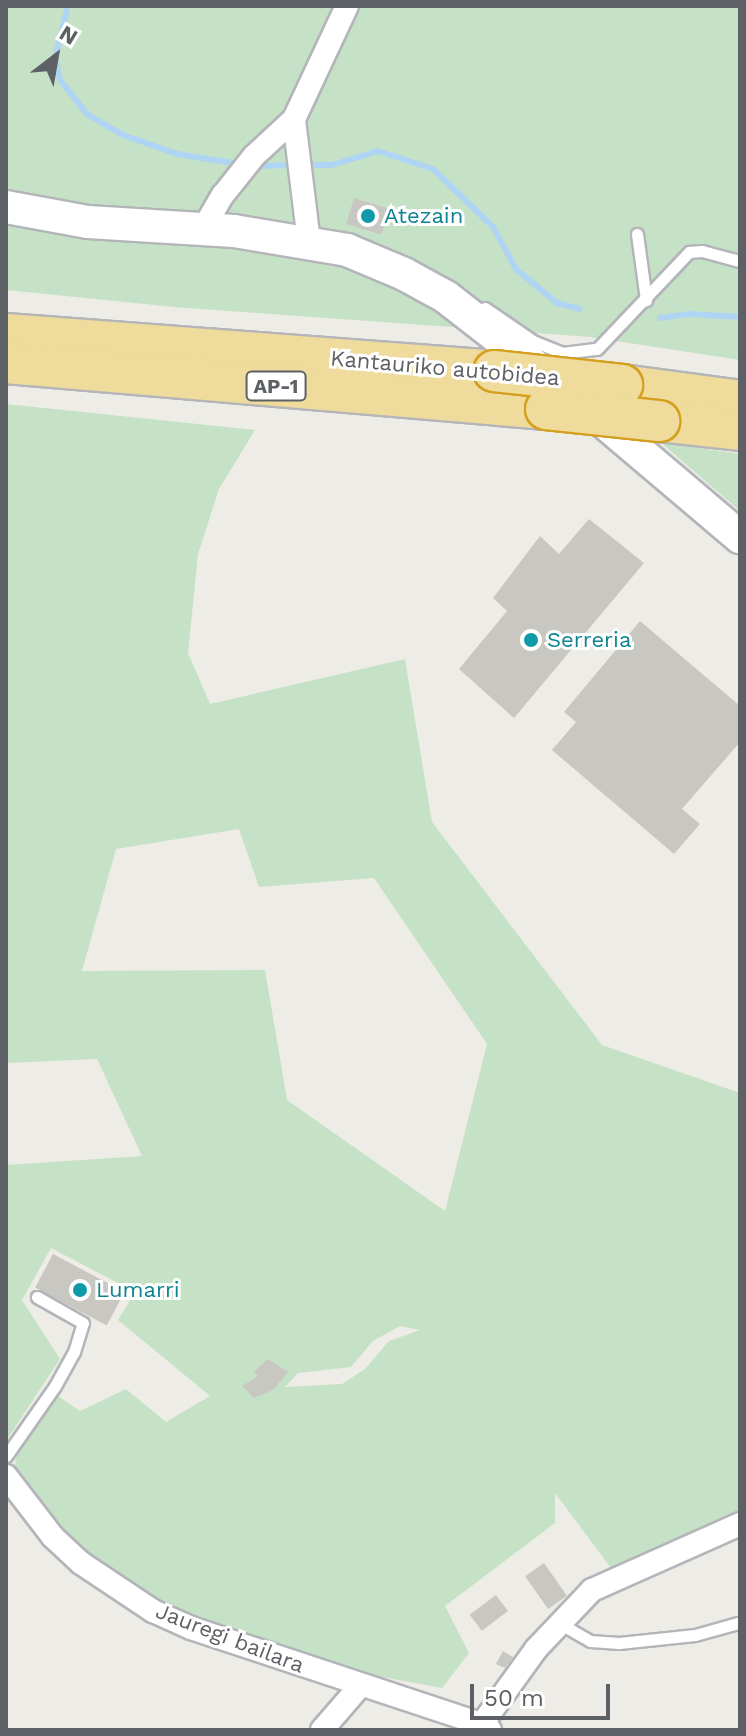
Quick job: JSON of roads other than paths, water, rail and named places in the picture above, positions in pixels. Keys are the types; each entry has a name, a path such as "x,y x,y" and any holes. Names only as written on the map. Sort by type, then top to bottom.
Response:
{"highway":[{"name":"Kantauriko autobidea","path":"6,334 494,371 740,401"},
{"name":"Kantauriko autobidea","path":"6,363 546,409 740,430"}],"main road":[{"path":"6,207 88,222 203,229 309,242 371,259 446,297 623,437 740,537"}],"street":[{"path":"203,229 223,195 254,156 294,119 347,6"},
{"path":"294,119 309,242"},
{"name":"Jauregi bailara","path":"6,1476 53,1537 81,1563 153,1611 191,1628 486,1727 558,1622 592,1590 619,1575 740,1524"},
{"path":"322,1730 360,1686"}],"lane":[{"path":"637,234 646,300"},
{"path":"446,297 484,307 533,341 562,353 597,349 689,252 702,251 740,261"},
{"path":"597,349 623,437"},
{"path":"6,1456 55,1386 74,1352 83,1323 37,1297"},
{"path":"558,1622 590,1641 619,1643 657,1641 738,1623"}],"waterway":[{"path":"68,6 55,58 60,80 87,114 123,135 177,154 239,164"},
{"path":"306,165 332,165 378,151 433,169 493,227 516,269 557,303 579,309"},
{"path":"254,166 294,165"},
{"path":"660,318 689,314 740,317"}],"place":[{"name":"Atezain","path":"368,216"},
{"name":"Serreria","path":"531,640"},
{"name":"Lumarri","path":"80,1290"}]}
